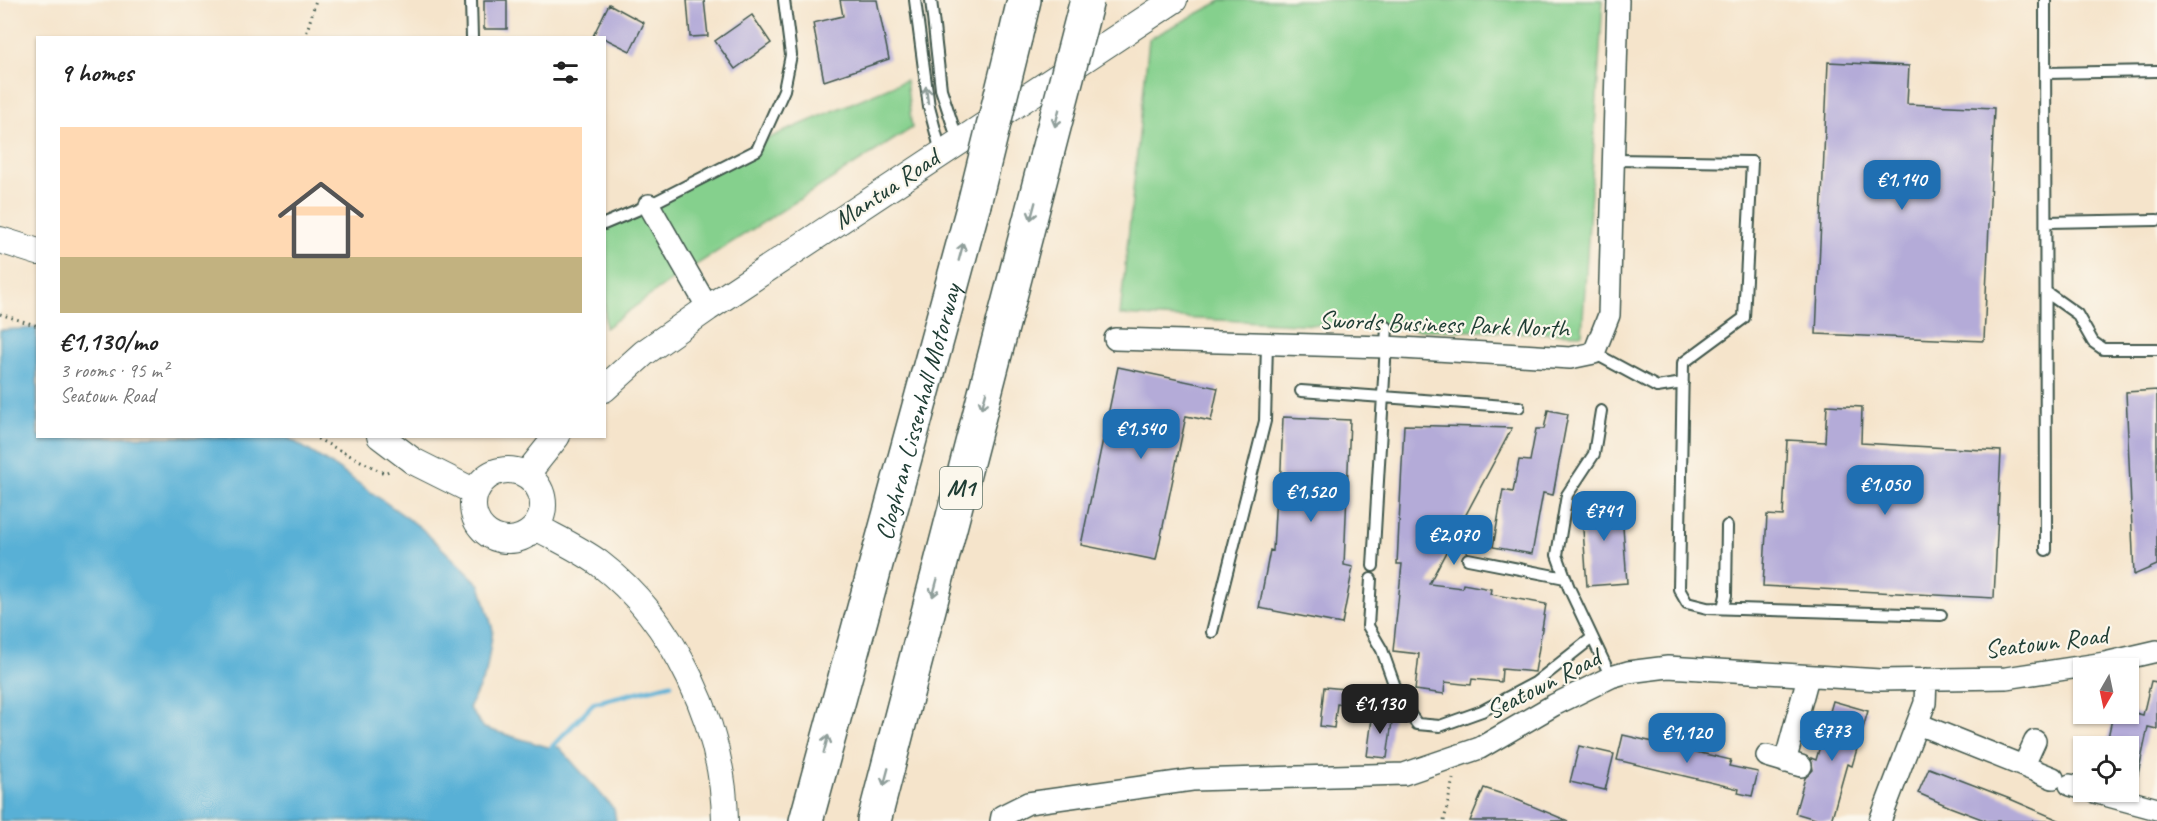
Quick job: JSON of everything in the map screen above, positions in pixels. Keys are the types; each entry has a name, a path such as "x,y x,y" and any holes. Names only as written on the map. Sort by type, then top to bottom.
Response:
{"highway":[{"name":"Cloghran Lissenhall Motorway","path":"806,821 974,204 1024,0"},
{"name":"M1","path":"874,821 1087,0"}],"street":[{"name":"Mantua Road","path":"606,387 644,353 708,308 1174,0"},
{"name":"Swords Business Park North","path":"1115,339 1267,344 1386,337 1570,358 1594,353 1609,315 1618,0"},
{"path":"650,205 708,308"},
{"path":"0,240 36,251"},
{"path":"383,438 413,461 475,492"},
{"path":"526,475 555,438"},
{"path":"502,470 526,475 541,493 543,504 536,527 517,539 495,538 478,524 472,503 475,492 481,481 502,470"},
{"path":"536,527 598,563 638,599 693,681 722,777 725,821"},
{"name":"Seatown Road","path":"1001,821 1002,816 1028,802 1192,780 1404,774 1480,748 1554,705 1611,677 1668,667 1808,677 2006,678 2105,663 2157,651"},
{"path":"1784,761 1808,677"},
{"path":"1880,821 1925,703 1926,679"},
{"path":"1918,724 2069,784"},
{"path":"2024,765 2035,741"},
{"path":"2131,802 2157,809"}],"lane":[{"path":"471,0 472,36"},
{"path":"606,224 650,205 757,150 784,90 791,55 784,0"},
{"path":"915,0 929,107 950,146"},
{"path":"931,0 950,146"},
{"path":"2045,0 2046,550"},
{"path":"2046,73 2157,71"},
{"path":"1614,160 1752,162 1744,318 1683,363 1679,589 1687,603 1723,608 1941,615"},
{"path":"2046,222 2157,220"},
{"path":"2046,292 2077,314 2093,342 2103,349 2157,348"},
{"path":"1373,566 1386,337"},
{"path":"1212,632 1265,421 1267,344"},
{"path":"1594,353 1657,387 1683,383"},
{"path":"1301,391 1519,407"},
{"path":"1601,411 1594,454 1568,495 1557,555 1565,578 1611,677"},
{"path":"1723,608 1726,595 1727,526"},
{"path":"1468,559 1565,578"},
{"path":"1371,579 1368,626 1382,650 1400,701 1417,724 1440,726 1482,711 1535,683 1592,638"}],"path":[{"path":"306,36 316,0"},
{"path":"0,314 36,325"},
{"path":"316,438 384,473 413,461"},
{"path":"1444,821 1455,770 1450,758"}],"green space":[{"path":"1223,0 1603,0 1582,334 1400,329 1120,315 1149,39"},
{"path":"906,80 912,128 669,282 606,327 606,227 635,215 769,138"}],"water":[{"path":"36,328 36,438 289,438 337,468 420,527 480,585 493,630 486,673 469,708 484,728 551,748 559,747 614,809 616,821 0,821 0,330"}],"building":[{"path":"484,0 507,0 507,29 484,29"},
{"path":"687,0 704,0 708,36 690,37"},
{"path":"840,0 877,0 889,59 824,81 813,23 843,16"},
{"path":"609,4 644,23 630,51 606,39 606,36 593,36"},
{"path":"752,15 771,43 735,69 715,41"},
{"path":"1828,62 1909,66 1907,104 1994,108 1984,341 1816,334"},
{"path":"1118,367 1218,388 1211,421 1186,416 1156,560 1081,545"},
{"path":"2157,390 2157,565 2134,575 2126,392"},
{"path":"1827,405 1862,407 1861,443 2001,451 1994,598 1763,586 1767,515 1783,516 1787,440 1825,442"},
{"path":"1548,410 1568,414 1553,495 1543,493 1532,554 1493,547 1503,490 1513,492 1519,460 1530,461 1536,429 1544,429"},
{"path":"1283,417 1350,420 1344,565 1353,567 1342,624 1259,608 1270,550 1273,551 1276,493 1280,493"},
{"path":"1404,425 1512,428 1429,584 1462,588 1463,584 1491,589 1490,594 1546,604 1535,672 1502,669 1501,682 1472,679 1471,685 1445,682 1444,694 1415,690 1419,654 1393,651 1402,564 1397,564"},
{"path":"1621,499 1627,583 1587,586 1581,501"},
{"path":"2151,681 2157,682 2157,729 2148,727 2139,769 2139,736 2108,736 2111,724 2139,724 2139,714 2143,715"},
{"path":"1324,687 1366,691 1365,707 1337,704 1334,728 1320,726"},
{"path":"1833,701 1868,711 1852,766 1847,764 1831,821 1822,821 1795,813 1805,778 1813,770 1811,758 1816,760"},
{"path":"1373,711 1393,714 1387,758 1367,756"},
{"path":"1623,735 1731,760 1729,766 1758,772 1752,796 1738,793 1739,789 1617,760"},
{"path":"1579,746 1614,754 1605,790 1570,782"},
{"path":"1929,768 2061,821 1987,821 1950,807 1918,793"},
{"path":"1484,788 1508,796 1568,821 1470,821"}],"waterway":[{"path":"551,748 594,703 671,684"}]}
